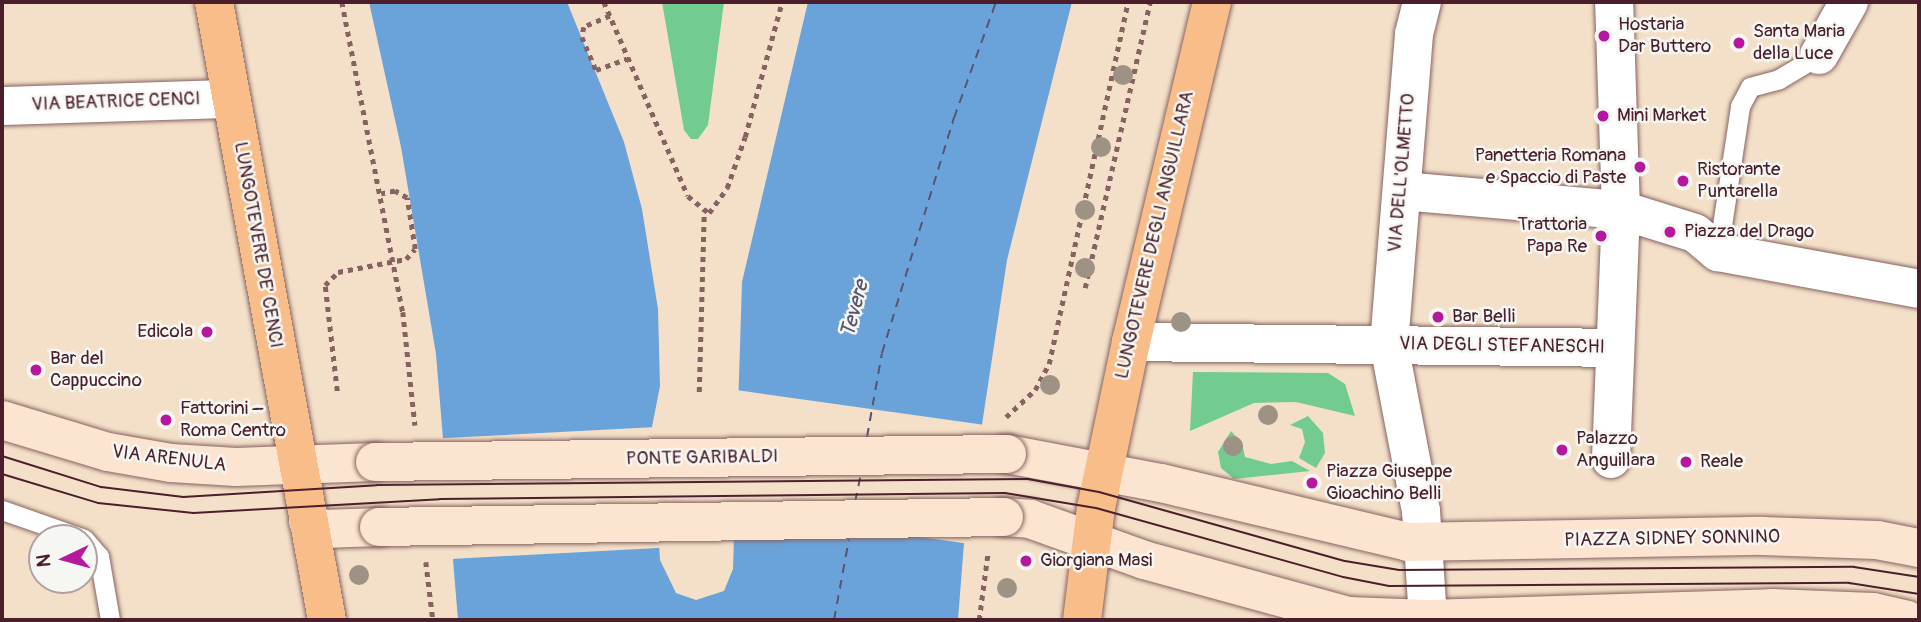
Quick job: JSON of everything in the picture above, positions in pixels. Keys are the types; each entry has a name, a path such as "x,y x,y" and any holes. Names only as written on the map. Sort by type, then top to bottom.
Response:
{"main road":[{"name":"LUNGOTEVERE DE' CENCI","path":"214,2 327,620"},
{"name":"LUNGOTEVERE DEGLI ANGUILLARA","path":"1082,620 1090,543 1104,470 1131,342 1212,2"},
{"name":"VIA ARENULA","path":"2,420 159,461 236,467 303,491"},
{"name":"PONTE GARIBALDI","path":"303,491 375,462 1003,438 1104,470"},
{"path":"1104,470 1388,540 1425,543"},
{"path":"303,491 323,529 997,530 1030,519 1090,543 1299,612 1428,619 1772,608 1862,611 1907,620"},
{"name":"PIAZZA SIDNEY SONNINO","path":"1425,543 1762,536 1867,539 1919,548"}],"street":[{"name":"VIA DELL'OLMETTO","path":"1389,345 1414,34 1422,2"},
{"path":"1611,459 1621,210 1614,2"},
{"path":"1819,55 1849,2"},
{"name":"VIA BEATRICE CENCI","path":"2,106 231,99"},
{"path":"1402,191 1621,210 1695,233 1718,252 1919,289"},
{"path":"1131,342 1389,345 1425,543 1428,619"},
{"name":"VIA DEGLI STEFANESCHI","path":"1389,345 1615,348"}],"lane":[{"path":"1718,252 1738,117 1750,87 1779,79 1819,55"},
{"path":"2,510 39,524"},
{"path":"98,579 110,620"}],"path":[{"path":"342,2 381,194 413,376 416,431"},
{"path":"604,2 688,196 709,213 718,206 727,188 782,2"},
{"path":"1003,438 1049,364 1128,2"},
{"path":"1086,288 1150,2"},
{"path":"610,16 581,31 594,67 602,70 627,59"},
{"path":"337,391 325,285 338,272 393,261 414,253 410,209 400,192 381,194"},
{"path":"699,392 704,211"},
{"path":"979,620 997,530"},
{"path":"425,551 433,620"}],"green space":[{"path":"662,2 724,2 708,125 698,139 691,139 684,130"},
{"path":"1193,372 1328,373 1345,384 1355,416 1296,402 1254,403 1190,431"},
{"path":"1308,416 1323,433 1325,453 1316,468 1299,458 1305,442 1302,429 1290,425"},
{"path":"1231,431 1242,443 1245,457 1271,464 1292,461 1310,471 1234,479 1221,468 1218,452"}],"water":[{"name":"Tevere","path":"369,2 567,2 624,142 642,209 658,309 660,386 652,427 660,560 676,593 696,600 724,591 733,569 742,282 808,2 1072,2 1007,260 964,543 958,620 458,620 436,354 401,147"}],"pier":[{"path":"736,390 985,425 968,544 720,509"},
{"path":"656,427 662,548 447,559 440,438"}],"ferry route":[{"path":"867,437 882,353 954,118 996,2"},
{"path":"855,502 861,473"},
{"path":"834,620 849,539"}],"tram line":[{"path":"2,456 101,487 183,497 377,485 1028,479 1099,492 1345,561 1399,570 1854,567 1919,577"},
{"path":"2,474 98,503 193,513 440,499 1005,493 1096,508 1343,577 1389,586 1849,583 1919,594"}],"place":[{"name":"Hostaria Dar Buttero","path":"1604,36"},
{"name":"Santa Maria della Luce","path":"1739,43"},
{"name":"Mini Market","path":"1603,116"},
{"name":"Panetteria Romana e Spaccio di Paste","path":"1640,167"},
{"name":"Ristorante Puntarella","path":"1683,181"},
{"name":"Piazza del Drago","path":"1670,232"},
{"name":"Trattoria Papa Re","path":"1601,236"},
{"name":"Bar Belli","path":"1438,317"},
{"name":"Edicola","path":"207,332"},
{"name":"Bar del Cappuccino","path":"36,370"},
{"name":"Fattorini – Roma Centro","path":"166,420"},
{"name":"Palazzo Anguillara","path":"1562,450"},
{"name":"Reale","path":"1686,462"},
{"name":"Piazza Giuseppe Gioachino Belli","path":"1312,483"},
{"name":"Giorgiana Masi","path":"1026,561"}]}
